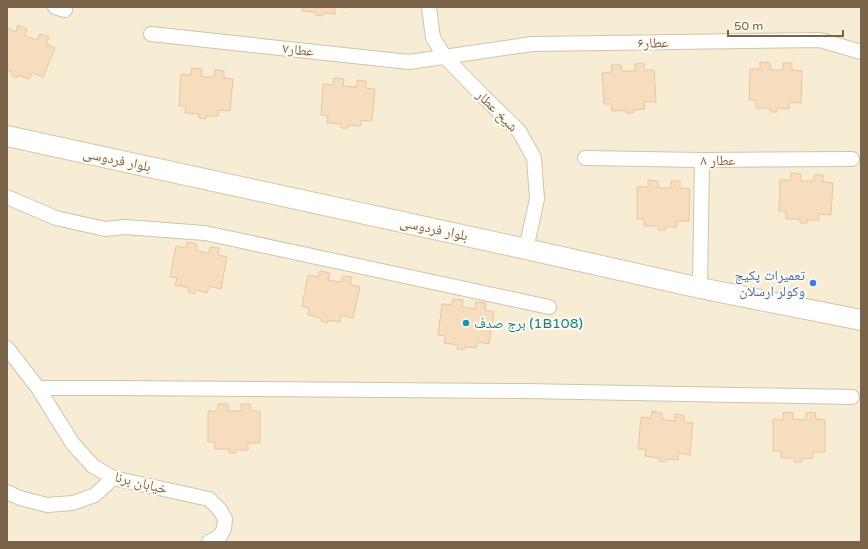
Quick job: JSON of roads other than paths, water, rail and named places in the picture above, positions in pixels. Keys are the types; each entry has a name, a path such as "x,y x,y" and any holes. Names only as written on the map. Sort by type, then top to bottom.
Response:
{"main road":[{"name":"بلوار فردوسی","path":"7,136 700,288 861,320"}],"street":[{"name":"شیخ عطار","path":"429,7 433,38 445,57 519,131 534,158 536,199 526,249"},
{"name":"عطار۷","path":"151,34 409,62 445,57"},
{"name":"عطار۶","path":"445,57 532,44 820,40 861,52"},
{"name":"عطار ۸","path":"585,158 702,160 852,159"},
{"path":"700,288 702,160"},
{"path":"7,197 56,218 104,229 125,227 205,233 549,306"},
{"name":"خیابان برنا","path":"7,348 38,388 73,444 93,466 113,478 209,499 220,510 225,519 224,529 220,536 209,542"},
{"path":"38,388 517,391 852,397"},
{"path":"7,492 20,498 47,505 73,503 95,495 113,478"}],"place":[{"name":"تعمیرات پکیج وکولر ارسلان","path":"813,283"},
{"name":"برج صدف (1B108)","path":"466,323"}]}
